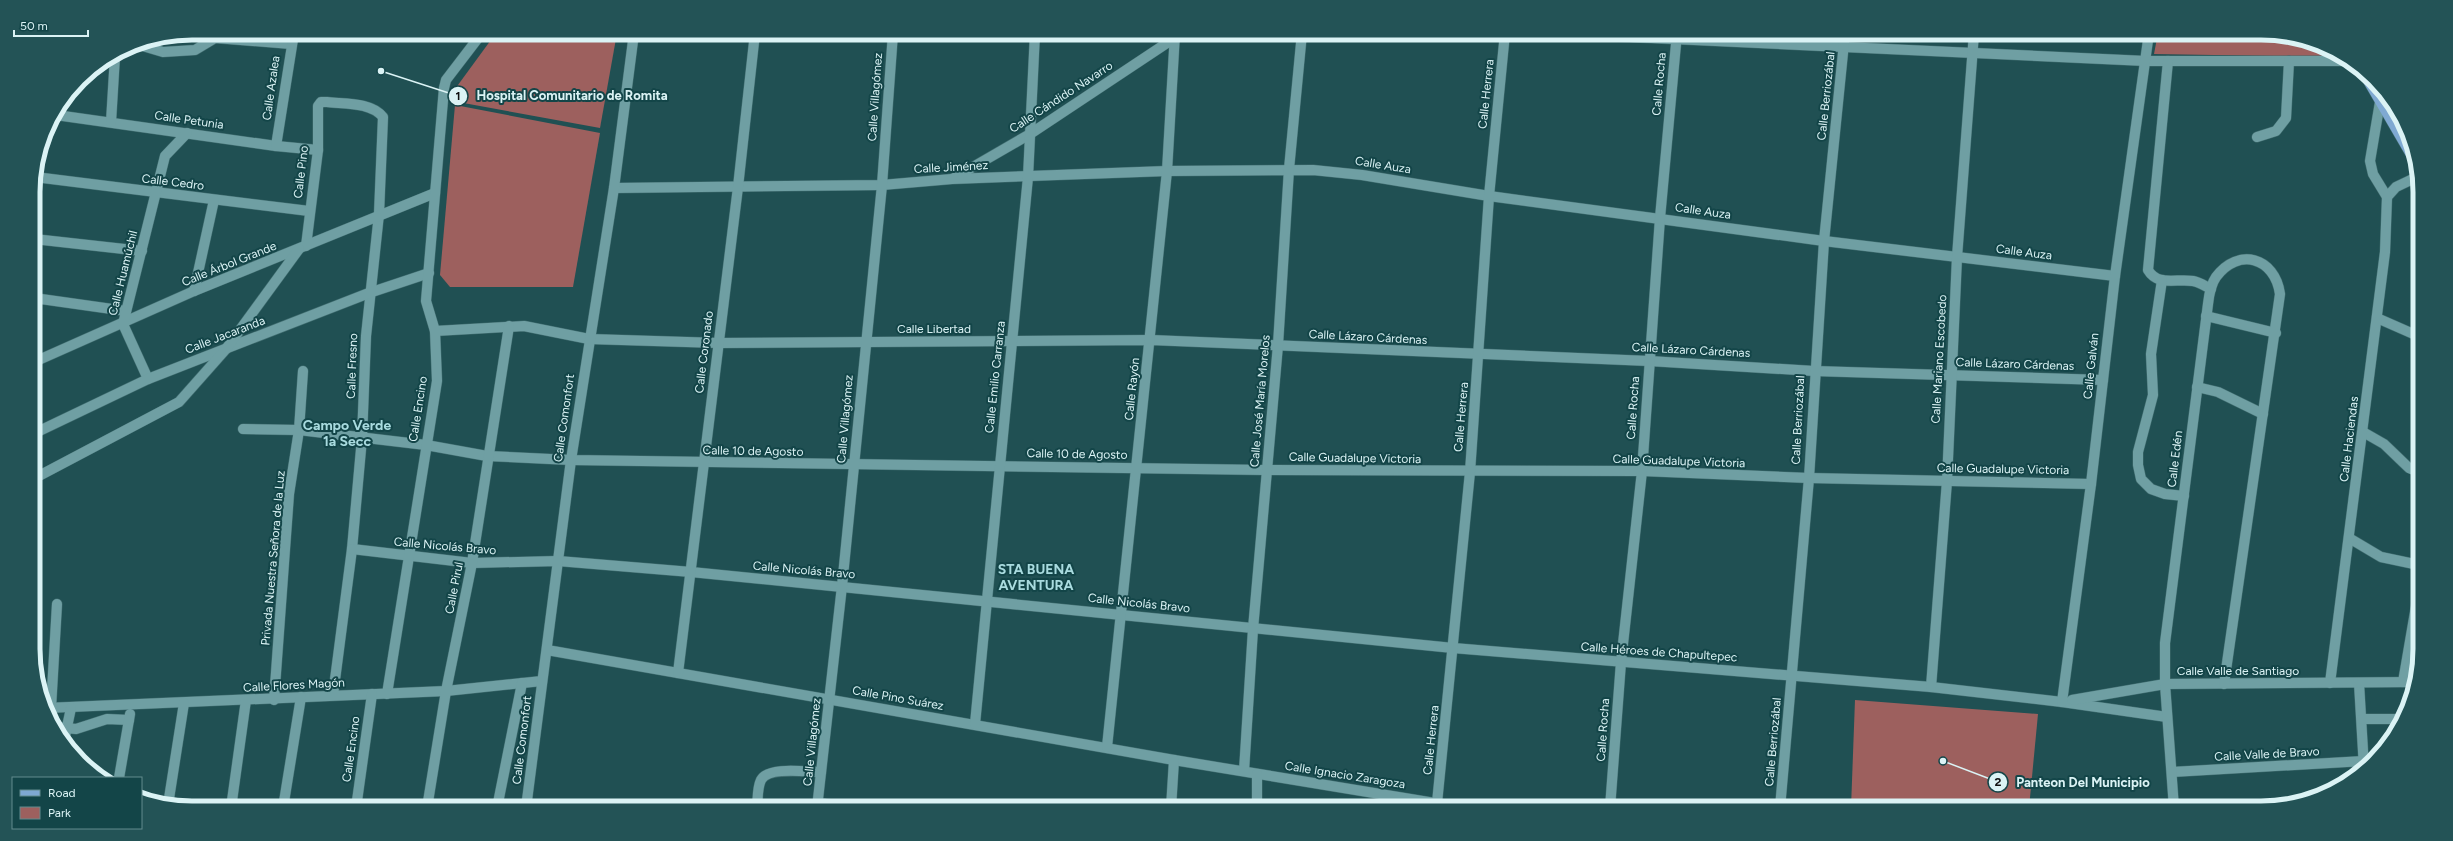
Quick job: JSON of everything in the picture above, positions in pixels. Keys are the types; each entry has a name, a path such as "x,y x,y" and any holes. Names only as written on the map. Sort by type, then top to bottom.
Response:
{"main road":[{"path":"2373,90 2406,146"}],"street":[{"path":"146,47 163,52 195,50 212,40"},
{"path":"240,40 291,44"},
{"name":"Calle Azalea","path":"276,146 292,40"},
{"name":"Calle Encino","path":"387,694 437,381 435,331 426,301 446,80 477,40"},
{"name":"Calle Comonfort","path":"527,801 571,460 614,188 633,40"},
{"name":"Calle Coronado","path":"678,673 738,186 754,40"},
{"name":"Calle Villagómez","path":"818,801 842,586 882,185 892,40"},
{"name":"Calle Emilio Carranza","path":"975,724 1028,177 1036,40"},
{"name":"Calle Cándido Navarro","path":"952,179 1030,134 1170,40"},
{"name":"Calle Rayón","path":"1107,747 1167,171 1177,40"},
{"name":"Calle José María Morelos","path":"1244,771 1253,629 1278,345 1289,169 1301,40"},
{"name":"Calle Herrera","path":"1437,801 1470,472 1489,196 1504,40"},
{"name":"Calle Rocha","path":"1611,801 1621,662 1642,471 1660,218 1677,40"},
{"path":"1727,40 2146,61 2338,61"},
{"name":"Calle Berriozábal","path":"1781,801 1793,675 1809,478 1814,371 1824,241 1844,40"},
{"name":"Calle Mariano Escobedo","path":"1931,687 1947,481 1957,257 1973,40"},
{"name":"Calle Galván","path":"2062,702 2091,484 2114,276 2148,40"},
{"path":"111,122 115,61"},
{"path":"2168,61 2148,264 2152,276 2162,280 2192,281 2211,289"},
{"path":"2257,137 2276,131 2286,118 2289,61"},
{"name":"Calle Pino","path":"302,247 318,150 318,106 321,102 368,107 378,110"},
{"path":"2380,102 2370,161 2373,174 2387,197 2396,186 2413,179"},
{"name":"Calle Fresno","path":"333,695 352,549 362,438 369,293 379,214 383,117 378,110"},
{"name":"Calle Petunia","path":"60,116 276,146 318,150"},
{"name":"Calle Huamúchil","path":"148,379 123,324 165,156 187,133"},
{"name":"Calle Jiménez","path":"614,188 882,185 952,179 1167,171 1289,169"},
{"name":"Calle Auza","path":"1289,169 1356,174 1489,196 1824,241 2114,276"},
{"name":"Calle Cedro","path":"40,178 309,211"},
{"name":"Calle Árbol Grande","path":"40,359 123,324 194,291 379,214 435,193"},
{"name":"Calle Haciendas","path":"2330,683 2385,252 2387,197"},
{"path":"194,291 214,200"},
{"path":"40,240 142,251"},
{"path":"40,475 169,409 179,402 226,349 302,247"},
{"name":"Calle Edén","path":"2174,801 2165,684 2165,643 2206,316 2211,289 2216,277 2224,269 2237,262 2250,259 2262,262 2272,269 2278,280 2280,294 2276,332"},
{"name":"Calle Jacaranda","path":"40,430 148,379 369,293 429,273"},
{"path":"2162,280 2151,354 2153,395 2138,452 2138,465 2141,479 2151,489 2165,494 2184,496"},
{"path":"40,299 126,311"},
{"path":"2206,316 2276,332 2224,684"},
{"path":"2377,318 2413,334"},
{"name":"Calle Libertad","path":"435,331 509,326 539,328 589,339 718,342 1150,340 1278,345"},
{"name":"Calle Pirul","path":"428,801 446,691 472,563 487,456 509,326"},
{"name":"Calle Lázaro Cárdenas","path":"1278,345 1479,355 1649,361 1814,371 1952,374 2103,380"},
{"name":"Privada Nuestra Señora de la Luz","path":"274,700 289,494 299,430 303,371"},
{"path":"2197,387 2218,392 2263,414"},
{"name":"Calle 10 de Agosto","path":"243,429 299,430 426,446 487,456 571,460 1266,470"},
{"path":"2363,432 2384,444 2408,468 2413,470"},
{"name":"Calle Guadalupe Victoria","path":"1266,470 1470,472 1642,471 1809,478 2091,484"},
{"path":"2349,538 2381,557 2413,564"},
{"name":"Calle Nicolás Bravo","path":"352,549 472,563 558,561 691,572 986,600 1253,629"},
{"path":"50,701 57,604"},
{"name":"Calle Héroes de Chapultepec","path":"1253,629 1453,648 1931,687 2062,702"},
{"path":"2403,682 2413,637"},
{"name":"Calle Pino Suárez","path":"547,650 1244,771"},
{"name":"Calle Flores Magón","path":"52,708 274,700 333,695 446,691 542,681"},
{"name":"Calle Valle de Santiago","path":"2062,702 2165,684 2409,682"},
{"path":"498,801 522,683"},
{"path":"2359,683 2364,760"},
{"name":"Calle Encino","path":"357,801 372,694"},
{"path":"284,801 301,697"},
{"path":"233,801 246,700"},
{"path":"2062,702 2168,717"},
{"path":"169,799 184,703"},
{"path":"119,777 131,706"},
{"path":"66,733 71,708"},
{"path":"62,728 85,728 107,719 129,720"},
{"path":"2362,719 2396,719"},
{"path":"1172,801 1174,760"},
{"name":"Calle Valle de Bravo","path":"2172,772 2358,765"},
{"path":"758,801 761,779 767,773 779,771 821,772"},
{"name":"Calle Ignacio Zaragoza","path":"1244,771 1406,801"},
{"path":"1257,774 1258,801"}],"green space":[{"path":"491,40 616,40 600,128 447,100"},
{"path":"2157,40 2271,40 2300,45 2330,57 2154,54"},
{"path":"455,105 600,133 573,287 450,287 440,275"},
{"path":"1855,700 2038,714 2030,801 1851,801"}],"place":[{"name":"Hospital Comunitario de Romita","path":"381,71"},
{"name":"Panteon Del Municipio","path":"1943,761"}],"district":[{"name":"Campo Verde 1a Secc","path":"347,434"},
{"name":"STA BUENA AVENTURA","path":"1036,578"}]}
